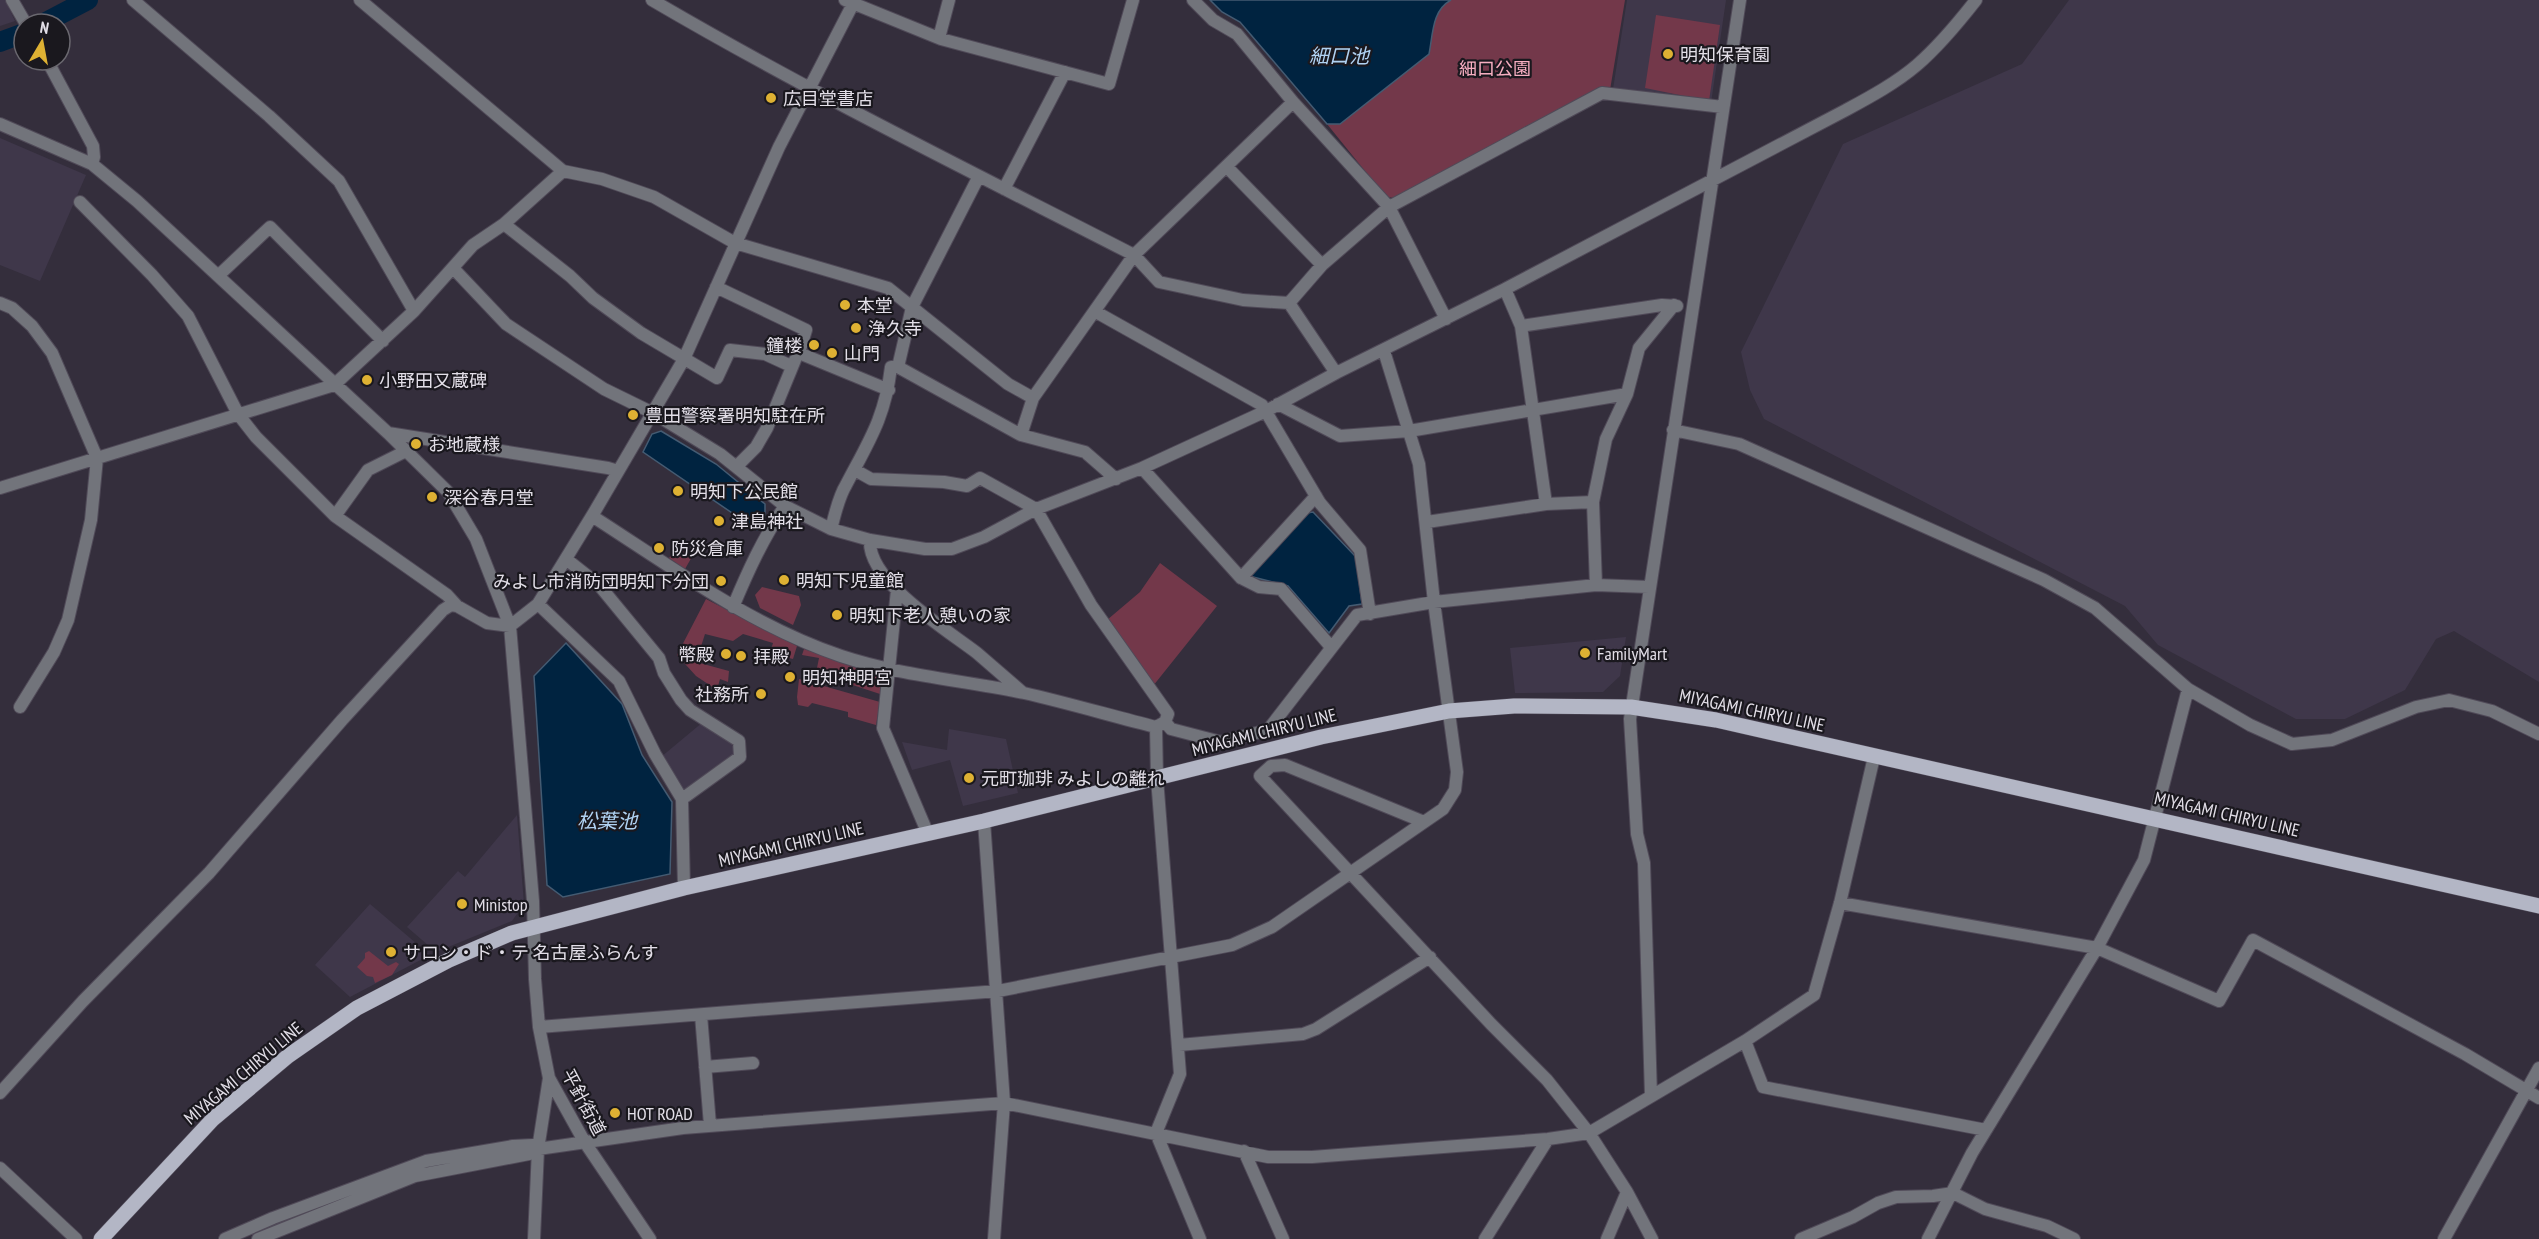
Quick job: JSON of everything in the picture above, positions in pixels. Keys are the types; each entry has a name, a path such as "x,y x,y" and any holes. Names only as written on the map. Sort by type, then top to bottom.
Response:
{"main road":[{"name":"MIYAGAMI CHIRYU LINE","path":"101,1239 213,1119 288,1056 367,1003 449,960 512,933 684,888 984,821 1322,737 1449,711 1514,706 1631,707 1716,720 1874,757 2155,817 2539,906"}],"street":[{"path":"133,0 269,116 339,181 414,311"},
{"path":"360,0 563,171 602,179 654,197 735,243 888,288 1008,384 1033,398"},
{"path":"652,0 723,42 809,88 1134,255 1159,282 1243,300 1288,303"},
{"path":"939,38 948,0"},
{"path":"80,202 189,316 238,414 256,437 336,516 447,595 457,606 488,623 510,626 537,604 592,516 684,359 735,243 851,1 939,38 1109,84 1132,0"},
{"path":"1193,0 1213,20 1236,34 1293,102 1389,207 1446,319"},
{"path":"1651,1096 1644,863 1636,822 1631,707 1740,0"},
{"path":"453,268 506,324 604,389 653,412 737,466 785,506 831,529 870,540 925,549 952,549 984,537 1036,509 1142,468 1266,411 1336,373 1505,289 1877,93 1916,67 1944,40 1976,0"},
{"path":"53,72 93,146 92,164"},
{"path":"1004,189 1065,72"},
{"path":"1288,303 1322,265 1389,207 1602,93 1723,107"},
{"path":"1021,435 1033,398 1096,312 1134,255 1293,102"},
{"name":"平針街道","path":"0,124 92,164 137,201 388,433 448,492 476,539 510,626 526,810 539,1027 549,1078 584,1142 650,1239"},
{"path":"1227,166 1322,265"},
{"path":"0,488 334,385 414,311 473,245 504,224 563,171"},
{"path":"898,367 912,307 979,176"},
{"path":"504,224 570,276 593,298 640,333 717,378 730,350 765,354 791,366"},
{"path":"219,275 270,227 383,341"},
{"path":"716,287 806,330 767,428 756,447 737,466"},
{"path":"1505,289 1521,326 1546,504"},
{"path":"0,303 12,308 32,326 52,353 97,458 91,520 68,620 54,652 20,707"},
{"path":"1288,303 1336,373"},
{"path":"1521,326 1674,305 1693,308"},
{"path":"1596,585 1593,502 1606,439 1627,394 1639,348 1674,305"},
{"path":"1096,312 1262,405 1316,496 1360,550 1370,614"},
{"path":"539,1027 998,991 1232,945 1272,927 1443,809 1455,790 1457,772 1434,602 1427,522 1419,464 1384,351"},
{"path":"798,353 889,390"},
{"path":"831,529 844,486 855,470 879,423 889,390 891,367 898,367 1021,435 1085,452 1116,479"},
{"path":"1278,404 1340,436 1408,431 1533,408 1627,394"},
{"path":"1673,430 1739,444 2044,580 2096,608 2187,688 2250,725 2292,744 2332,740 2416,707 2449,700 2492,711 2539,734"},
{"path":"388,433 618,471"},
{"path":"336,516 368,470 406,451"},
{"path":"1142,468 1241,578 1259,587 1281,589 1331,647"},
{"path":"855,470 871,479 944,482 968,486 980,478 1036,509 1091,605 1168,714 1161,724 1157,778 1180,1074 1156,1133 1200,1239"},
{"path":"1241,578 1316,496"},
{"path":"1427,522 1546,504 1593,502"},
{"path":"733,607 751,562 785,506"},
{"path":"592,516 733,607 783,633 841,656 890,670 1024,693 1161,724 1171,729 1221,742 1268,730 1357,615 1434,602 1596,585 1649,587"},
{"path":"870,540 869,550 872,558 897,590 1024,693"},
{"path":"566,559 598,585 659,658 664,673 690,710 739,741 740,757 682,799"},
{"path":"897,590 883,728 928,834"},
{"path":"537,604 619,681 655,754 682,799 684,888"},
{"path":"0,1093 83,1001 209,873 342,720 443,610 451,605 457,606"},
{"path":"1928,1239 1986,1130 2097,948 2144,860 2187,688"},
{"path":"258,1239 415,1176 528,1154 538,1149 710,1125 1004,1103 1268,1157 1312,1157 1548,1139 1589,1133 1745,1041 1814,995 1840,903 1874,757"},
{"path":"1424,822 1285,765 1271,766 1260,776 1491,1024 1542,1074 1589,1133 1627,1192 1652,1239"},
{"path":"984,821 998,991 1004,1103 994,1239"},
{"path":"1840,903 2097,948 2218,1001 2253,940 2465,1054 2539,1098"},
{"path":"1179,1045 1302,1034 1316,1029 1430,957"},
{"path":"701,1015 710,1125"},
{"path":"1745,1041 1763,1088 1986,1130"},
{"path":"705,1066 753,1063"},
{"path":"2444,1239 2475,1187 2539,1068"},
{"path":"534,1239 538,1149 549,1078"},
{"path":"1485,1239 1548,1139"},
{"path":"225,1239 273,1218 426,1161 513,1146 533,1145 538,1149"},
{"path":"1244,1151 1283,1239"},
{"path":"0,1168 76,1239"},
{"path":"1607,1239 1627,1192"},
{"path":"1801,1239 1896,1197 1933,1196 1953,1192 1985,1209 2047,1226 2074,1239"}],"shaded area":[{"path":"0,0 5,0 12,15 12,22 0,26"},
{"name":"明知保育園","path":"1627,0 1726,0 1711,103 1613,89"},
{"path":"2069,0 2539,0 2539,682 2454,631 2436,639 2405,690 2345,719 2296,719 2158,645 2125,606 1764,419 1750,390 1741,352 1843,144 2022,64"},
{"path":"0,138 86,175 40,281 0,265"},
{"path":"1626,637 1620,676 1603,692 1515,693 1510,648"},
{"path":"703,722 738,742 735,753 682,791 661,757"},
{"path":"949,729 1006,739 1018,793 963,806 950,760 912,770 902,742 947,750"},
{"path":"517,815 524,904 512,921 436,952 407,927 458,871 465,877"},
{"path":"370,904 430,955 350,997 315,965"}],"green space":[{"name":"細口公園","path":"1450,0 1625,0 1610,90 1396,198 1386,197 1327,124 1340,124 1429,54 1436,17"},
{"path":"1656,15 1720,25 1709,101 1645,88"},
{"path":"678,546 693,555 685,569 669,558"},
{"path":"1160,563 1217,606 1153,686 1107,620 1140,592"},
{"path":"762,587 799,596 801,605 793,625 760,608 755,595"},
{"path":"706,599 797,646 793,659 770,653 773,643 743,634 733,641 705,634 696,662 729,671 728,682 720,679 717,690 696,676 677,655"},
{"path":"804,649 885,676 880,694 816,673 819,658 802,655"},
{"path":"799,679 880,702 876,725 848,717 848,712 812,703 808,707 798,705"},
{"path":"369,951 388,966 396,962 399,964 392,975 375,983 373,977 367,976 357,967 365,958 365,953"}],"water":[{"name":"細口池","path":"1210,0 1451,0 1445,4 1437,16 1429,54 1340,124 1327,124 1240,22 1222,12"},
{"path":"661,431 716,464 765,504 765,515 757,530 643,452 652,434"},
{"path":"1313,512 1356,557 1362,604 1349,606 1329,633 1288,586 1249,576 1307,513"},
{"name":"松葉池","path":"566,643 622,704 642,755 672,802 670,874 563,897 547,885 534,676"}],"waterway":[{"path":"65,12 88,0"},
{"path":"0,42 12,38"}],"place":[{"name":"明知保育園","path":"1668,54"},
{"name":"広目堂書店","path":"771,98"},
{"name":"本堂","path":"845,305"},
{"name":"浄久寺","path":"856,328"},
{"name":"鐘楼","path":"814,345"},
{"name":"山門","path":"832,353"},
{"name":"小野田又蔵碑","path":"367,380"},
{"name":"豊田警察署明知駐在所","path":"633,415"},
{"name":"お地蔵様","path":"416,444"},
{"name":"明知下公民館","path":"678,491"},
{"name":"深谷春月堂","path":"432,497"},
{"name":"津島神社","path":"719,521"},
{"name":"防災倉庫","path":"659,548"},
{"name":"明知下児童館","path":"784,580"},
{"name":"みよし市消防団明知下分団","path":"721,581"},
{"name":"明知下老人憩いの家","path":"837,615"},
{"name":"FamilyMart","path":"1585,653"},
{"name":"幣殿","path":"726,654"},
{"name":"拝殿","path":"741,656"},
{"name":"明知神明宮","path":"790,677"},
{"name":"社務所","path":"761,694"},
{"name":"元町珈琲 みよしの離れ","path":"969,778"},
{"name":"Ministop","path":"462,904"},
{"name":"サロン・ド・テ 名古屋ふらんす","path":"391,952"},
{"name":"HOT ROAD","path":"615,1113"}]}
